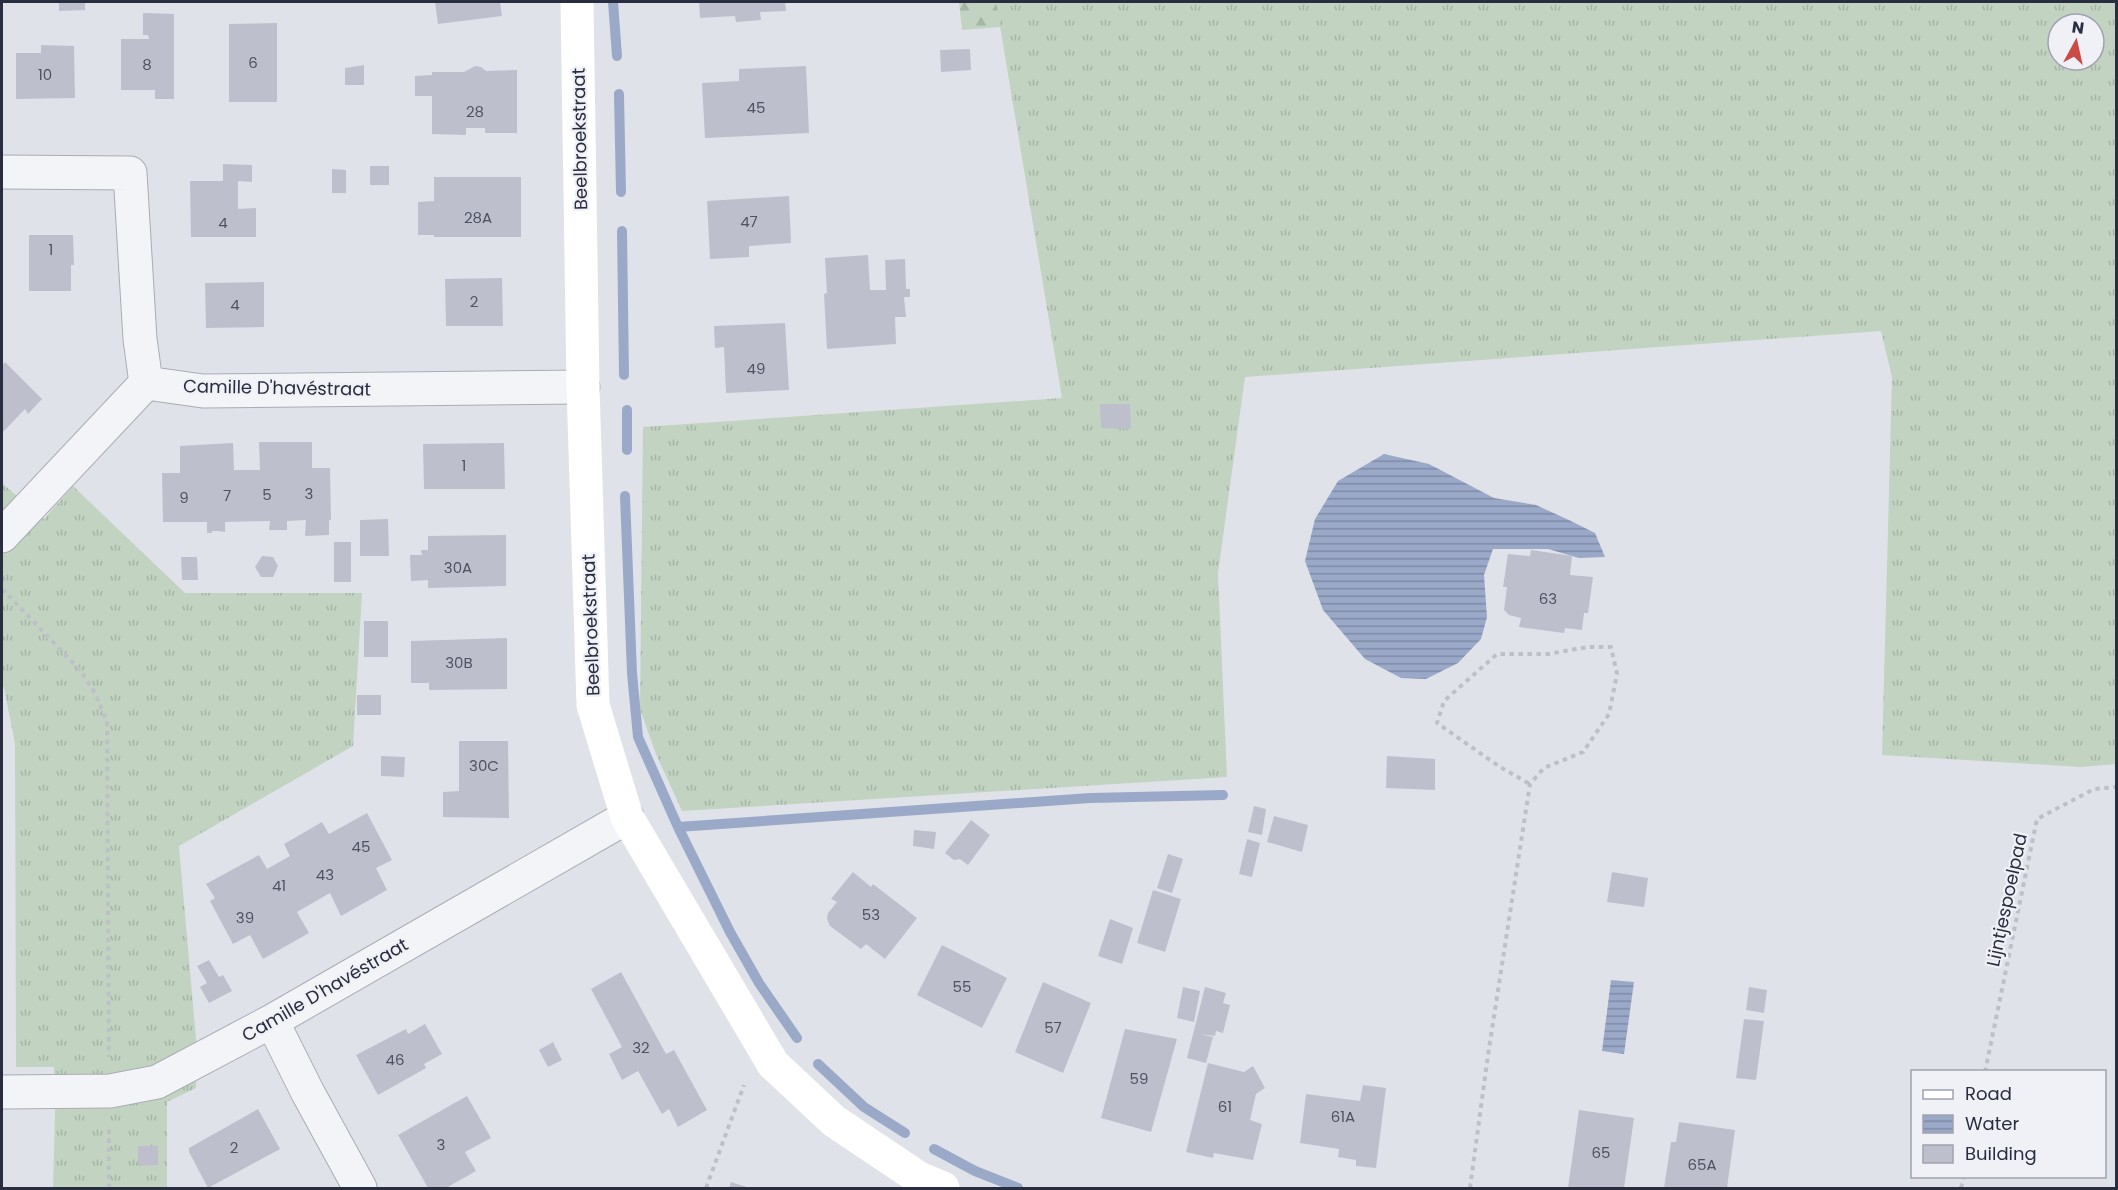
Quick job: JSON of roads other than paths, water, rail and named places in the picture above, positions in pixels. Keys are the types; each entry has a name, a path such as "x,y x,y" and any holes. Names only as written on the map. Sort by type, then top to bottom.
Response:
{"street":[{"name":"Beelbroekstraat","path":"577,2 583,387 593,705 627,817 773,1064 834,1121 919,1178 943,1188"},
{"path":"2,172 130,173 140,339 146,383 2,536"},
{"name":"Camille D'havéstraat","path":"146,383 203,392 583,387"},
{"name":"Camille D'havéstraat","path":"2,1092 110,1091 157,1082 272,1022 627,817"},
{"path":"272,1022 360,1188"}],"water":[{"path":"1384,454 1429,464 1494,498 1536,505 1571,521 1595,533 1605,557 1579,558 1548,549 1493,549 1484,575 1487,617 1481,639 1458,663 1426,679 1401,678 1365,659 1323,610 1305,561 1315,519 1338,481"},
{"path":"1611,980 1634,982 1624,1054 1602,1051"}],"waterway":[{"path":"613,2 617,56"},
{"path":"619,94 621,192"},
{"path":"622,231 624,375"},
{"path":"627,410 627,450"},
{"path":"625,496 632,673 638,737 678,827 1090,798 1223,795"},
{"path":"678,827 730,932 759,983 797,1038"},
{"path":"818,1064 864,1107 905,1133"},
{"path":"934,1149 975,1171 1018,1188"}]}
